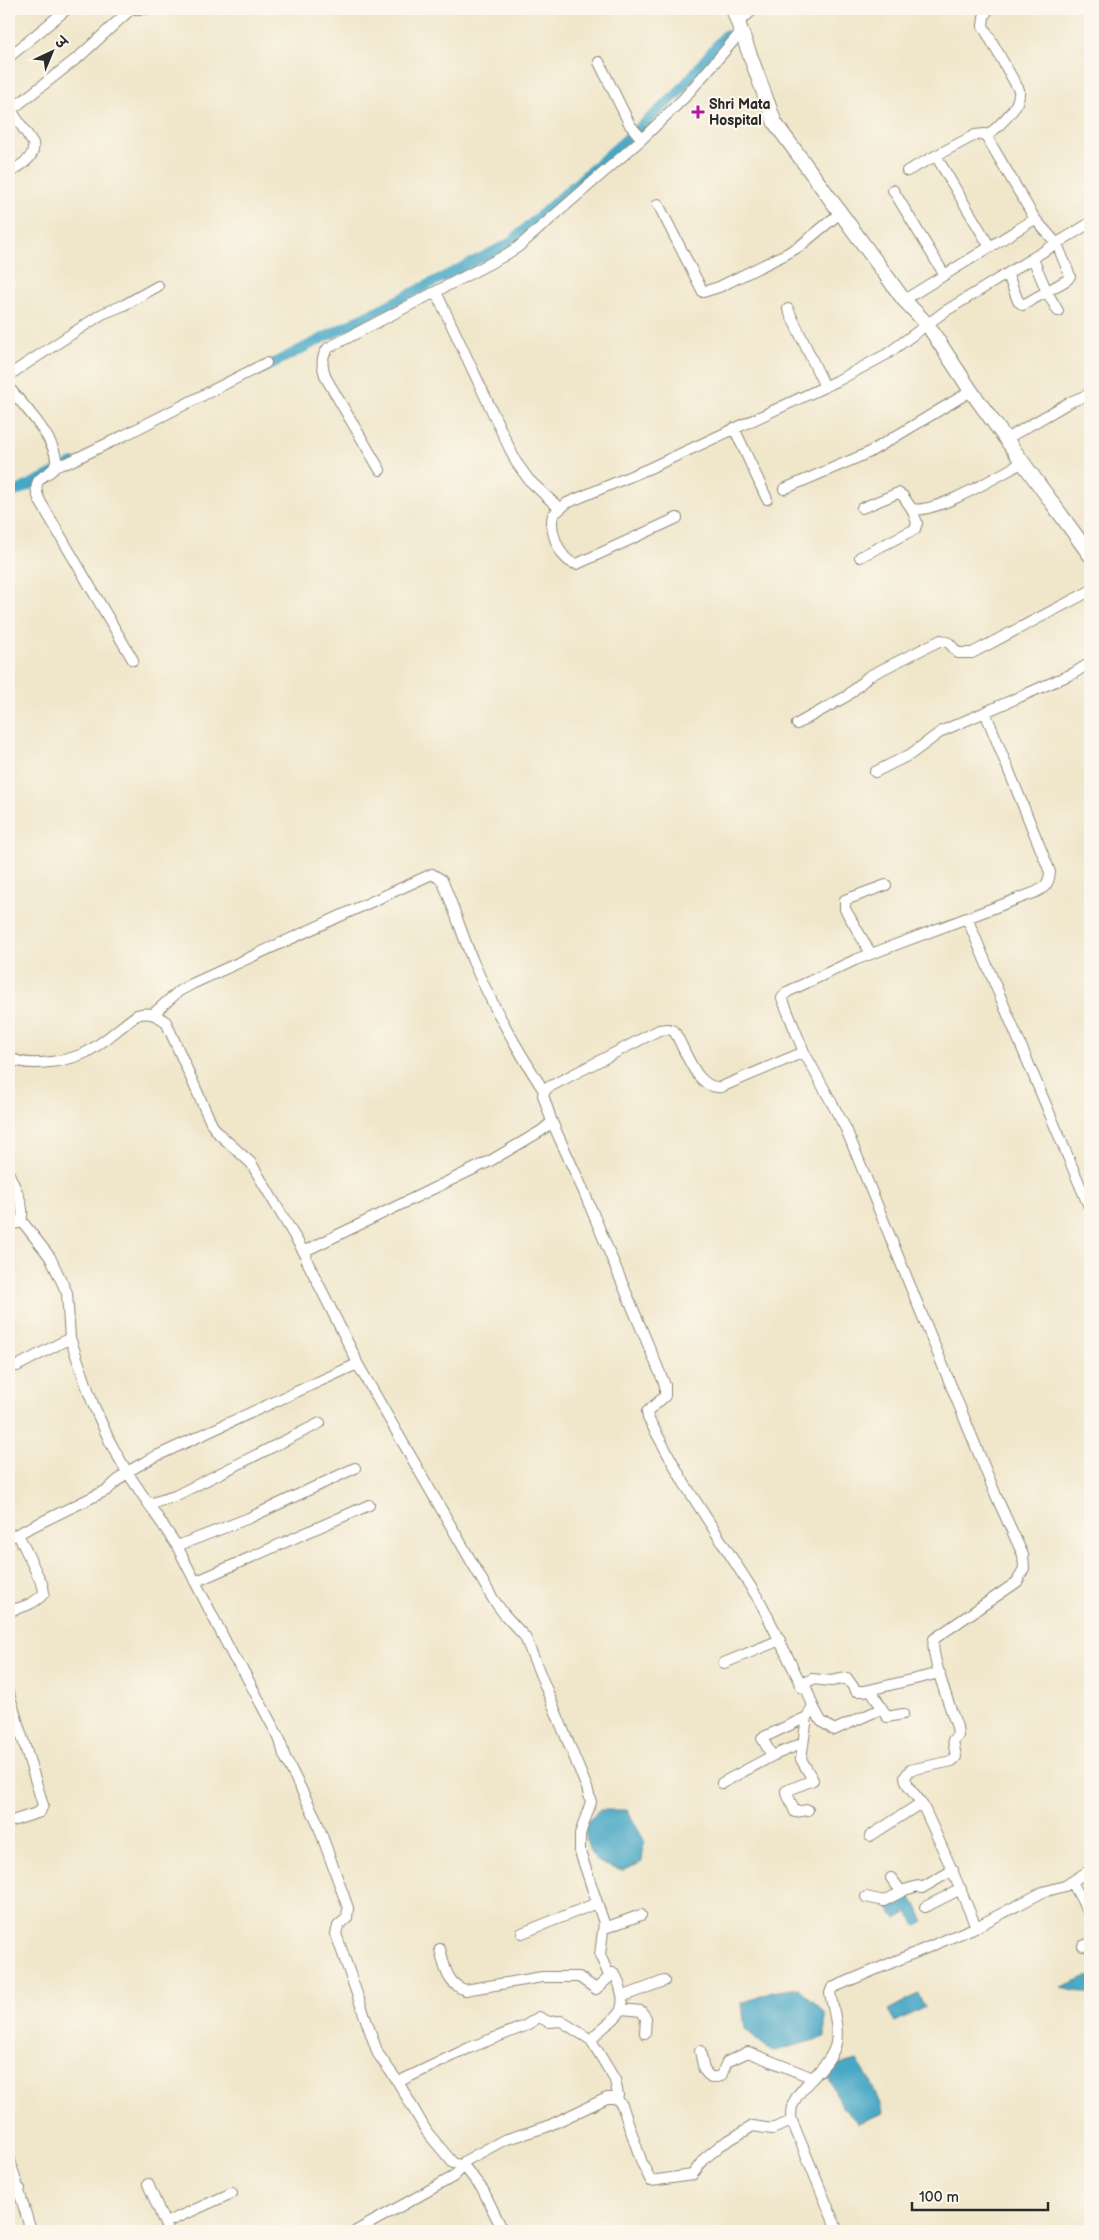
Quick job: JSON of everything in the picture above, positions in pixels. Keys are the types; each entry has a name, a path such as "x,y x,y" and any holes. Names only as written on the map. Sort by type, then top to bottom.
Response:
{"street":[{"path":"9,56 67,9"},
{"path":"9,173 32,156 35,150 33,143 10,109 80,56 132,9"},
{"path":"136,9 145,9"},
{"path":"733,9 775,123 904,300 927,324 971,391 1090,555"},
{"path":"380,470 326,378 322,364 322,355 328,348 502,257 518,246 639,135 684,98 754,9"},
{"path":"987,137 1015,107 1020,95 983,26 984,17 988,9"},
{"path":"599,62 616,100 639,135"},
{"path":"907,171 975,135 983,133 987,137 1035,219 1057,244 1070,276 1026,305 1020,304 1008,275"},
{"path":"936,156 990,247"},
{"path":"893,190 944,274"},
{"path":"658,204 679,249 703,292 719,287 800,246 840,213"},
{"path":"904,300 1035,219"},
{"path":"677,518 577,564 572,564 567,559 551,529 553,515 559,508 825,387 887,354 927,324 1090,223"},
{"path":"1033,259 1047,292 1058,311"},
{"path":"9,375 102,314 135,300 158,286"},
{"path":"436,292 516,462 529,480 559,508"},
{"path":"788,309 825,387"},
{"path":"55,465 67,462 125,435 266,363"},
{"path":"9,388 44,430 54,455 55,465 38,482 36,492 40,501 133,660"},
{"path":"784,489 868,453 971,391"},
{"path":"1006,439 1070,402 1090,394"},
{"path":"734,428 767,499"},
{"path":"912,509 933,506 954,498 1022,463"},
{"path":"860,556 915,529 917,523 912,509 903,496 898,493 862,508"},
{"path":"797,724 847,696 869,676 941,640 948,643 958,653 972,653 1090,591"},
{"path":"875,772 911,754 942,731 1074,673 1090,663"},
{"path":"976,1927 953,1870 921,1803 906,1782 907,1773 952,1761 956,1757 953,1740 958,1736 957,1727 940,1673 934,1662 932,1649 934,1639 1017,1582 1024,1568 1023,1555 990,1482 846,1130 804,1052 782,1002 784,995 871,954 1044,888 1049,882 1050,872 986,712"},
{"path":"153,1014 179,991 192,984 432,874 442,880 488,993 520,1053 544,1091 543,1095 552,1122 584,1192 665,1385 665,1396 650,1408 647,1412 648,1418 684,1483 761,1604 800,1681 801,1687 807,1690 821,1721 834,1730 881,1709"},
{"path":"871,954 846,908 845,900 886,885"},
{"path":"967,918 1090,1209"},
{"path":"9,1057 19,1063 36,1063 78,1056 93,1048 137,1015 144,1013 153,1014 166,1022 212,1125 218,1134 251,1163 305,1254 309,1266 357,1363 490,1595 504,1614 520,1630 529,1644 590,1796 589,1810 579,1841 584,1867 604,1928 600,1955 608,1973 614,1974 618,1978 624,1996 622,2009 591,2040"},
{"path":"544,1091 659,1030 668,1029 674,1031 689,1061 706,1084 713,1088 721,1087 804,1052"},
{"path":"305,1254 310,1248 490,1161 541,1131 552,1122"},
{"path":"9,1174 22,1208 21,1220 50,1257 67,1293 70,1307 68,1333 104,1429 128,1472 177,1546 280,1740 284,1755 316,1819 348,1908 347,1918 336,1930 337,1940 374,2045 431,2137 453,2163 464,2166 483,2190 503,2231"},
{"path":"9,1224 19,1223 21,1220"},
{"path":"17,1366 70,1338"},
{"path":"9,1611 27,1606 39,1600 44,1593 43,1586 13,1536 107,1490 128,1472 152,1458 357,1363"},
{"path":"149,1504 175,1496 320,1423"},
{"path":"177,1546 249,1518 355,1468"},
{"path":"195,1582 369,1505"},
{"path":"724,1663 780,1640"},
{"path":"800,1681 806,1683 812,1679 831,1681 847,1678 856,1690 871,1690 940,1673"},
{"path":"871,1690 887,1717 903,1714"},
{"path":"9,1694 43,1805 40,1812 9,1822"},
{"path":"808,1810 795,1812 786,1790 813,1780 801,1760 807,1717 813,1706"},
{"path":"772,1756 762,1738 807,1717"},
{"path":"722,1783 772,1756 803,1743"},
{"path":"870,1836 921,1803"},
{"path":"866,1896 884,1901 905,1890 918,1886 922,1888 953,1870"},
{"path":"836,2231 792,2121 790,2106 831,2056 836,2044 837,2032 830,1991 832,1988 976,1927 1043,1892 1065,1886 1090,1870"},
{"path":"891,1878 902,1891 905,1890"},
{"path":"1072,1882 1090,1915"},
{"path":"925,1907 960,1889"},
{"path":"522,1933 597,1904"},
{"path":"604,1928 641,1915"},
{"path":"440,1949 447,1977 457,1987 465,1990 542,1976 579,1977 596,1988 614,1974"},
{"path":"624,1996 664,1981"},
{"path":"622,2009 641,2011 646,2018 645,2033"},
{"path":"398,2082 470,2048 525,2026 539,2016 549,2022 561,2022 591,2040 614,2080 618,2095 616,2098"},
{"path":"700,2051 704,2070 711,2078 721,2076 727,2062 748,2052 813,2078"},
{"path":"356,2231 453,2177 464,2166 465,2161 504,2140 546,2127 606,2098 616,2098 622,2105 642,2163 651,2181 692,2175 706,2158 721,2145 753,2126 772,2128 792,2121"},
{"path":"9,2158 20,2189 31,2231"},
{"path":"148,2184 167,2227 232,2193"},
{"path":"9,2193 20,2189"}],"water":[{"path":"600,1810 627,1810 644,1840 642,1862 623,1871 604,1864 593,1857 588,1845 584,1825"},
{"path":"905,1892 916,1904 924,1922 917,1926 908,1912 896,1919 885,1902"},
{"path":"1090,1975 1090,1994 1061,1987"},
{"path":"799,1988 825,2013 825,2037 772,2052 745,2029 742,2003 772,1992"},
{"path":"918,1994 925,2007 895,2022 888,2010"},
{"path":"857,2060 868,2077 884,2113 858,2123 841,2106 825,2068"}],"waterway":[{"path":"258,371 508,244 677,94 725,35"},
{"path":"9,495 73,463"}],"place":[{"name":"Shri Mata Hospital","path":"698,112"}]}
